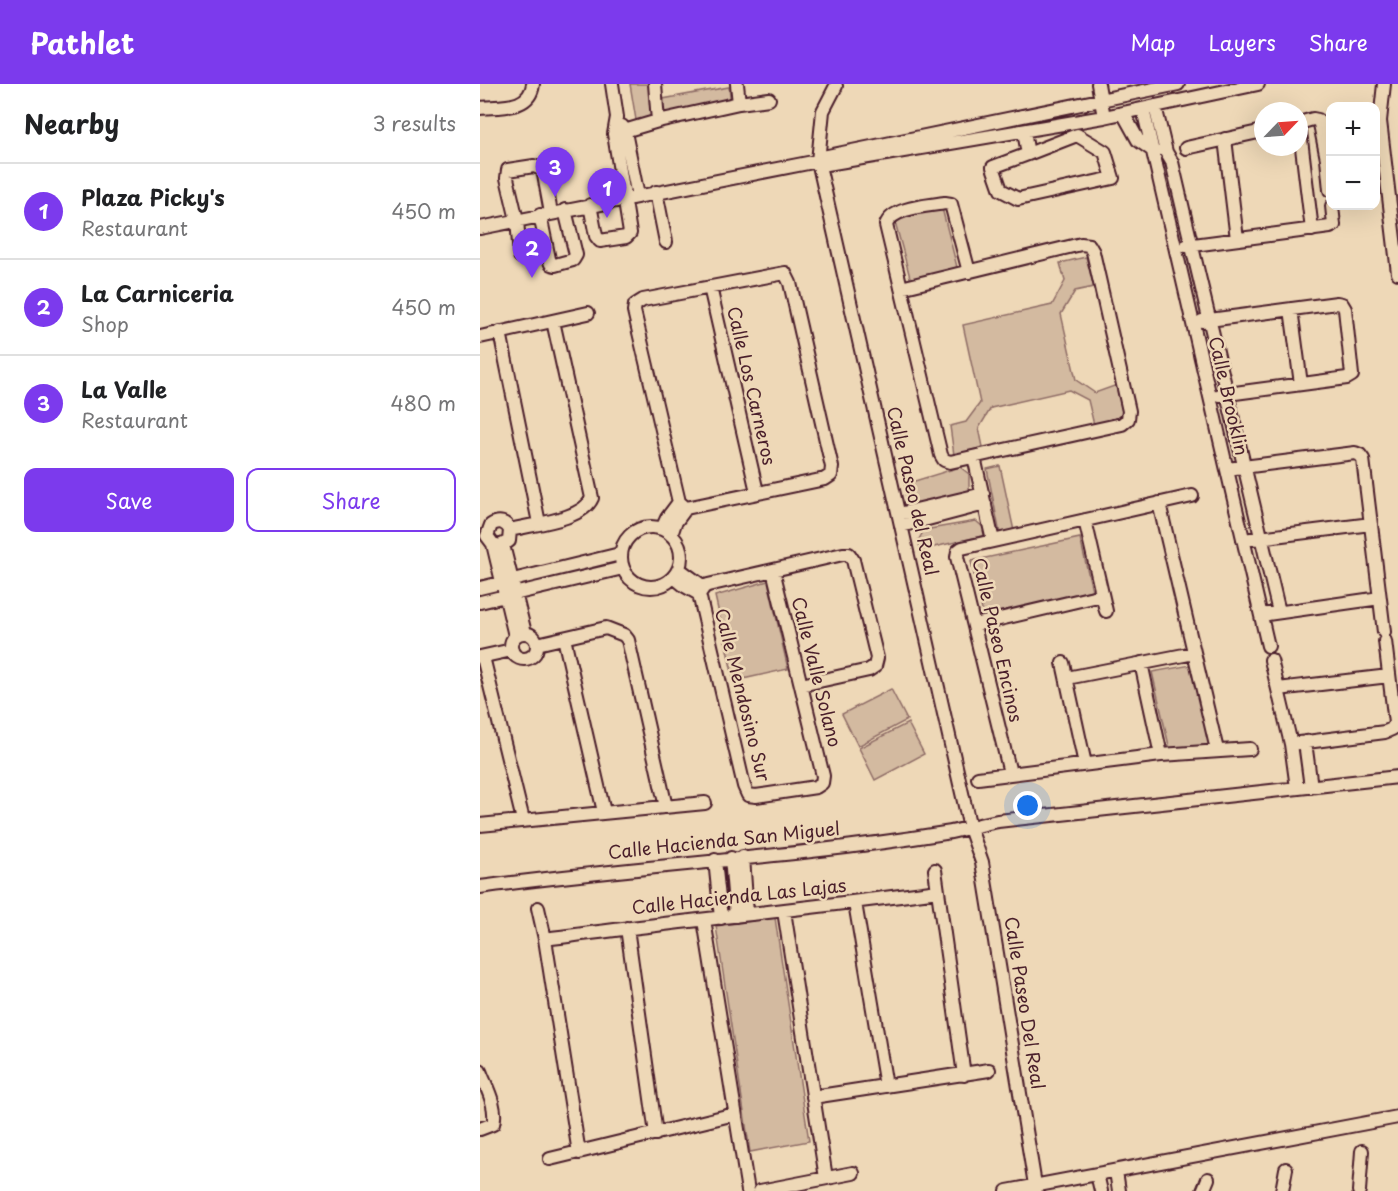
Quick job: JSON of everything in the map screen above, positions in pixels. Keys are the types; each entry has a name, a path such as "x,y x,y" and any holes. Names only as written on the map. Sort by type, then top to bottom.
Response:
{"street":[{"path":"480,108 527,100 533,84"},
{"path":"612,84 620,133 638,196"},
{"path":"655,84 658,121"},
{"path":"737,84 739,103"},
{"path":"1098,84 1104,117"},
{"path":"480,228 818,161 824,157 1178,84"},
{"path":"818,161 827,164 1024,132 1258,84"},
{"path":"1384,84 1380,122 1398,273"},
{"name":"Calle Paseo del Real","path":"836,86 823,111 818,161 970,828"},
{"path":"620,133 658,121 739,103 769,99"},
{"name":"Calle Brooklin","path":"1149,107 1192,323 1268,646"},
{"name":"Calle Brooklin","path":"1124,113 1138,140 1172,162 1279,612"},
{"path":"1308,120 1318,120 1320,124 1326,164"},
{"path":"1024,132 1028,154"},
{"path":"590,205 596,236 602,242 626,237 630,232 624,199 620,133"},
{"path":"1186,148 1254,133"},
{"path":"1077,135 1106,152 1113,178 1018,199 1001,190 993,167 1028,154 1077,135"},
{"path":"1225,139 1237,240"},
{"path":"1303,156 1312,230"},
{"path":"520,256 517,220 507,178 511,168 534,166 541,169 544,175 549,259 551,264 555,265 573,261 576,255 566,210"},
{"path":"656,192 666,242"},
{"path":"901,288 969,272 1081,244 1089,245 1093,252 1129,411 1128,418 1122,424 950,462 944,460 941,454 901,288 886,225 888,218 896,213 945,202 951,204 969,272"},
{"path":"1176,247 1312,230 1334,225 1332,210"},
{"path":"667,532 675,523 683,505 634,311 635,305 643,300 785,273 793,294 832,467 831,475 825,479 683,505"},
{"name":"Calle Los Carneros","path":"710,287 758,492"},
{"path":"1192,323 1337,303 1342,304 1345,309 1352,375 1347,378 1210,397"},
{"path":"1291,309 1301,384"},
{"path":"480,336 588,313"},
{"path":"510,530 571,516 589,506 592,498 554,321"},
{"path":"500,332 539,523"},
{"path":"1227,469 1354,453 1364,459 1395,723 1392,729 1385,732 1291,744"},
{"name":"Calle Paseo Encinos","path":"974,457 993,542"},
{"name":"Calle Paseo Encinos","path":"1010,773 957,557 958,552 962,549 1192,495"},
{"path":"900,520 984,499"},
{"path":"1159,503 1217,750"},
{"path":"1084,520 1106,611"},
{"path":"491,540 509,541 510,530 506,524 498,521 488,528 491,540 511,595 520,635"},
{"path":"1243,540 1371,524"},
{"path":"645,528 667,532 680,551 676,573 667,583 658,587 649,588 632,581 623,568 620,554 628,537 635,531 645,528"},
{"path":"480,588 620,554"},
{"path":"701,590 773,570 849,554 853,560 877,658 875,666 869,670 801,686"},
{"path":"480,602 623,568"},
{"name":"Calle Valle Solano","path":"773,570 823,776 822,783"},
{"name":"Calle Mendosino Sur","path":"676,573 684,586 701,590 744,786 748,795 756,796 816,787 822,783"},
{"path":"974,625 1102,595"},
{"path":"1261,615 1380,598"},
{"path":"537,644 606,628 624,635 628,640 666,807"},
{"path":"520,635 532,636 537,644 536,652 529,658 520,659 512,650 512,642 520,635"},
{"path":"564,638 604,812"},
{"path":"512,650 482,657 523,820"},
{"path":"1067,678 1194,652"},
{"path":"1272,660 1291,744 1297,788"},
{"path":"1063,663 1085,764"},
{"path":"1141,663 1161,755"},
{"path":"1278,689 1389,676"},
{"path":"1305,742 1311,787"},
{"path":"978,778 1161,755 1250,749"},
{"name":"Calle Hacienda San Miguel","path":"480,887 830,849 970,828 998,821 1398,777"},
{"path":"480,825 705,803"},
{"name":"Calle Paseo Del Real","path":"970,828 982,861 1036,1189"},
{"path":"737,858 742,915"},
{"path":"715,860 721,918"},
{"path":"935,870 964,1075"},
{"name":"Calle Hacienda Las Lajas","path":"545,939 855,903 938,891"},
{"path":"855,903 885,1086"},
{"path":"538,908 579,1153"},
{"path":"784,911 826,1178"},
{"path":"704,920 748,1191"},
{"path":"627,928 656,1134"},
{"path":"813,1097 990,1070"},
{"path":"480,1071 495,1118 493,1124 480,1129"},
{"path":"550,1159 735,1114"},
{"path":"1007,1191 1036,1189 1097,1174 1398,1117"},
{"path":"1359,1191 1362,1151"},
{"path":"1282,1191 1286,1169"},
{"path":"1116,1172 1119,1191"},
{"path":"760,1191 853,1173"},
{"path":"1097,1174 1101,1191"},
{"path":"1203,1191 1208,1179"}],"shaded area":[{"path":"630,84 654,84 657,117 636,120"},
{"path":"729,87 731,105 663,119 663,99"},
{"path":"942,208 957,267 911,281 894,218"},
{"path":"1086,257 1094,287 1075,291 1061,314 1076,380 1095,393 1117,385 1123,417 1094,425 1088,400 1069,390 991,408 979,428 983,447 954,455 950,426 966,422 980,403 963,325 1052,305 1065,281 1060,263"},
{"path":"1000,466 1014,531 1000,534 987,469"},
{"path":"960,467 969,474 969,491 917,503 906,496 905,484"},
{"path":"976,521 984,528 986,535 921,550 918,541 924,530"},
{"path":"1080,538 1092,590 984,619 971,561"},
{"path":"768,581 788,669 734,681 715,596"},
{"path":"1191,665 1210,747 1170,750 1152,672"},
{"path":"891,689 907,720 858,746 842,714"},
{"path":"908,723 924,754 875,780 859,748"},
{"path":"775,918 809,1141 750,1152 716,926"}],"place":[{"name":"La Valle","path":"555,197"},
{"name":"Plaza Picky's","path":"607,218"},
{"name":"La Carniceria","path":"532,278"}]}
